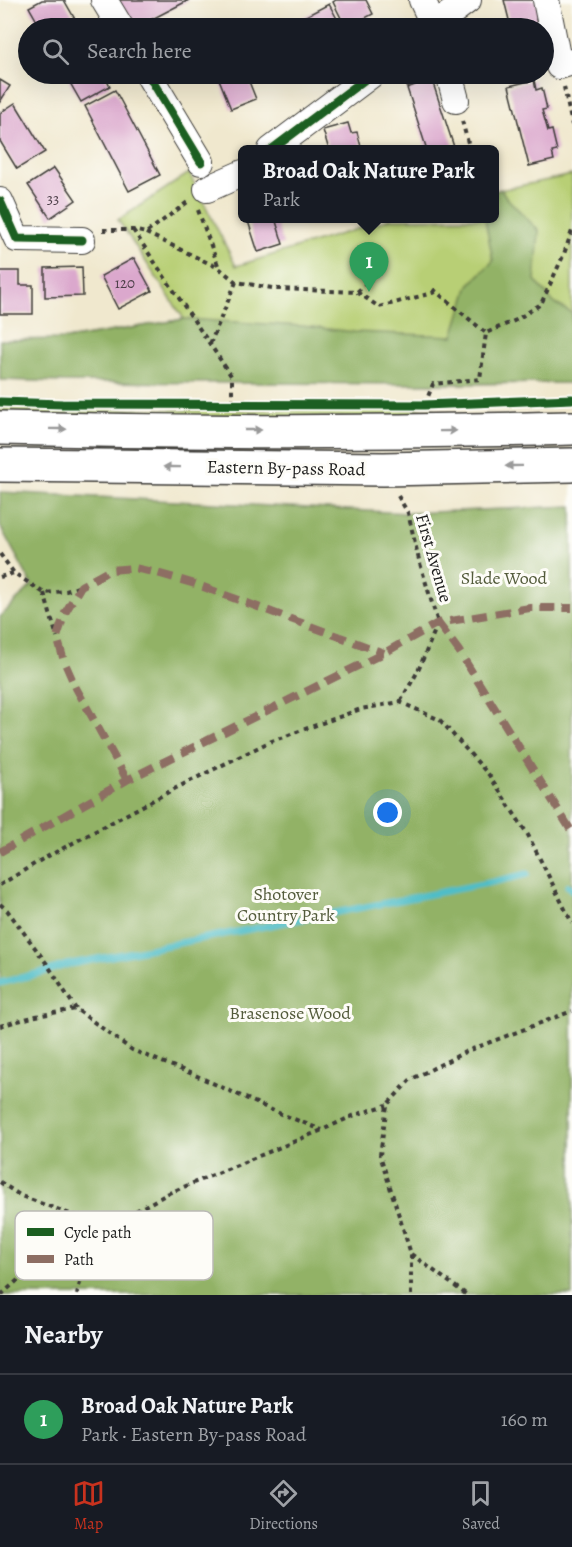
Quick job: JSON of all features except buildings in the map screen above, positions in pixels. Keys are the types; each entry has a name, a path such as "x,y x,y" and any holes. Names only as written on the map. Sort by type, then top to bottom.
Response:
{"highway":[{"name":"Eastern By-pass Road","path":"0,428 442,431 572,428"},
{"name":"Eastern By-pass Road","path":"0,465 384,469 572,465"}],"street":[{"path":"104,0 115,18"},
{"path":"422,0 430,18"},
{"path":"446,18 468,0"},
{"path":"546,0 551,18"},
{"path":"554,27 565,64"},
{"path":"154,84 201,162"},
{"path":"278,145 359,84"},
{"path":"452,84 456,100"},
{"path":"200,193 238,175"},
{"path":"0,201 17,239 89,235"}],"path":[{"path":"565,64 572,125"},
{"path":"456,100 469,145"},
{"path":"146,234 200,193 219,268"},
{"path":"133,230 232,377 232,405"},
{"path":"89,235 133,230 219,268 236,282 278,289 357,292 379,307 435,291 486,333"},
{"path":"486,333 516,320 541,304 572,231"},
{"path":"564,254 572,250"},
{"path":"357,292 371,279"},
{"path":"209,345 236,282"},
{"path":"413,405 428,405 433,384 480,379 486,333"},
{"path":"221,405 244,405"},
{"path":"0,554 14,573 44,593 66,591 81,586"},
{"path":"0,577 14,573"},
{"path":"44,593 57,637"},
{"path":"0,885 41,860 176,788 269,742 361,709 400,702 440,720 489,775 528,835 572,923"},
{"path":"0,904 48,964 76,1009 132,1050 322,1130"},
{"path":"0,1026 36,1016 76,1009"},
{"path":"136,1211 169,1193 354,1115 387,1105 410,1080 467,1051 572,1011"},
{"path":"387,1105 380,1155 411,1254 411,1295"},
{"path":"0,1182 21,1196 61,1211"},
{"path":"411,1254 467,1295"},
{"path":"2,1295 19,1280"},
{"path":"77,1295 81,1280"}],"green space":[{"path":"189,173 236,266 377,223 499,223 499,190 572,175 572,383 433,384 67,339 184,319 118,220"},
{"path":"501,189 539,231 535,280 554,303 572,313 572,383 0,380 0,340 67,339 184,319 302,326 354,332 453,336 469,285 493,261 486,223 499,223 499,190"},
{"path":"0,407 199,410 434,409 435,418 0,415"},
{"name":"Brasenose Wood","path":"0,492 408,513 572,506 572,1295 0,1295 0,617 32,585 0,526"}],"waterway":[{"path":"0,983 66,965 527,874"},
{"path":"568,886 572,890"}],"marked path":[{"path":"127,780 76,688 64,661 57,637 65,613 81,586 110,570 134,568 195,584 384,653"},
{"path":"0,852 127,780 384,653 438,623 530,608 572,608"},
{"path":"438,623 459,651 572,832"}],"cycle path":[{"path":"154,84 201,162"},
{"path":"278,145 359,84"},
{"path":"0,201 17,239 82,240"},
{"path":"0,402 424,405 572,399"}],"place":[{"name":"Broad Oak Nature Park","path":"369,292"}],"park label":[{"name":"Slade Wood","path":"504,578"},
{"name":"Shotover Country Park","path":"286,904"}]}
